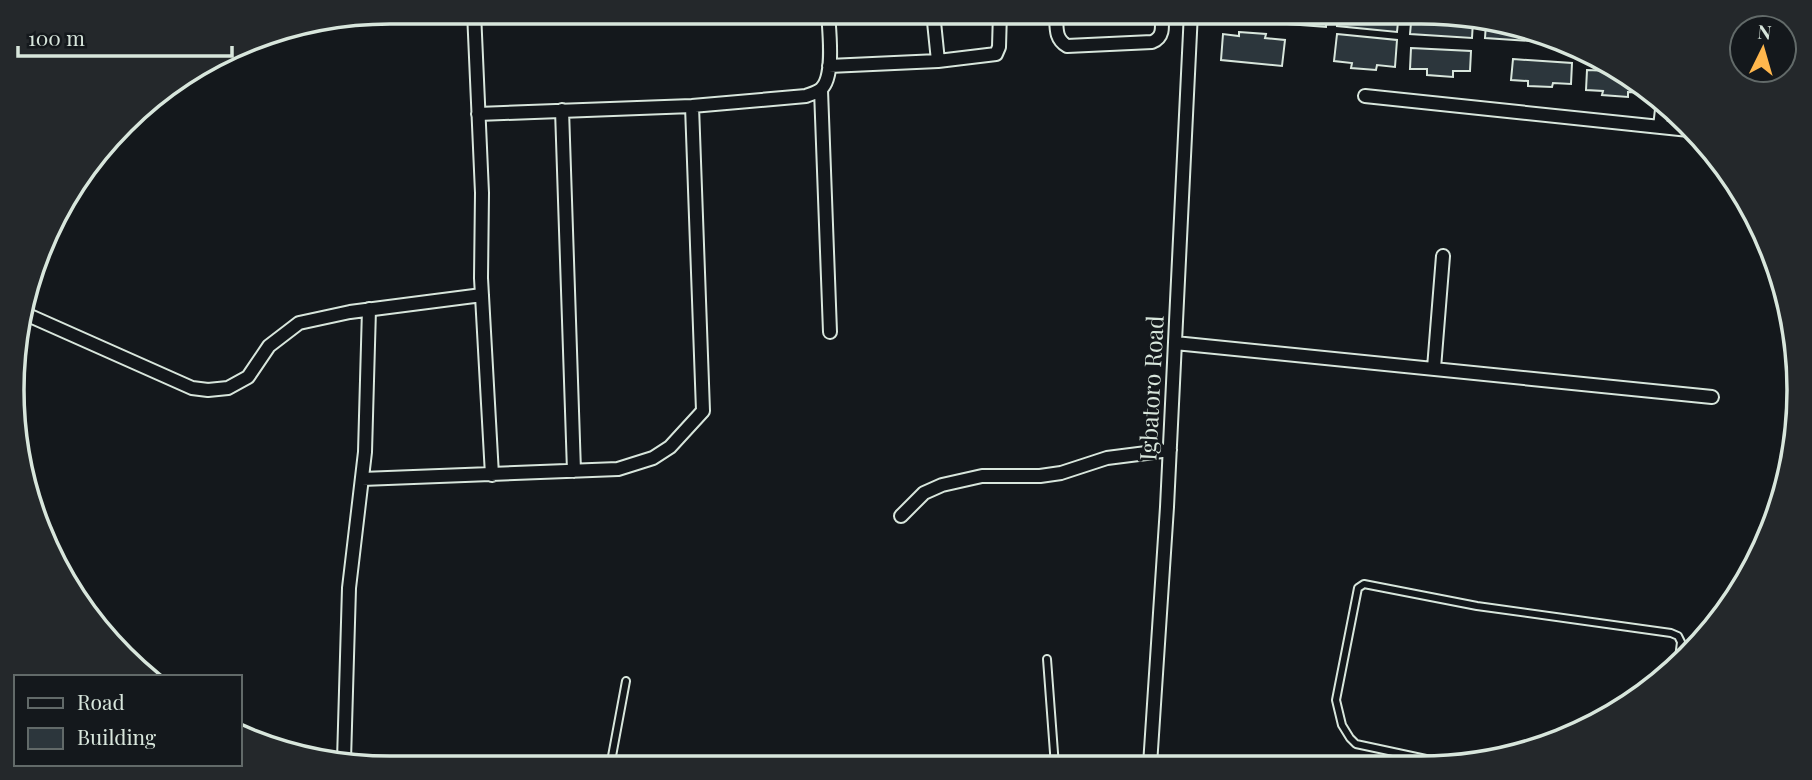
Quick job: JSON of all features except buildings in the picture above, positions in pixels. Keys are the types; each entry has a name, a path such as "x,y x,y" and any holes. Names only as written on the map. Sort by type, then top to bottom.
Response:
{"street":[{"path":"474,24 482,193 482,295 492,475"},
{"path":"828,24 829,65 826,82 821,90 830,332"},
{"path":"934,24 938,61"},
{"path":"829,65 938,61 996,54 999,51 1000,24"},
{"path":"1056,24 1057,36 1060,42 1067,46 1152,42 1158,40 1162,34 1162,24"},
{"name":"Igbatoro Road","path":"1151,756 1170,450 1190,24"},
{"path":"478,114 692,106 806,96 821,90"},
{"path":"1365,96 1677,129"},
{"path":"362,479 618,469 653,458 670,447 704,411 692,106"},
{"path":"562,110 574,471"},
{"path":"1660,127 1662,114"},
{"path":"1434,368 1443,256"},
{"path":"32,317 192,388 208,390 228,388 248,377 270,346 299,323 369,309 482,295"},
{"path":"344,752 349,589 365,452 369,309"},
{"path":"1175,343 1712,397"},
{"path":"901,516 924,493 942,485 982,476 1040,476 1061,473 1107,458 1170,450"}],"lane":[{"path":"1412,756 1356,744 1342,725 1336,700 1358,589 1364,584 1477,606 1671,633 1678,636 1680,648"},
{"path":"1047,659 1054,756"},
{"path":"612,756 626,681"}]}
